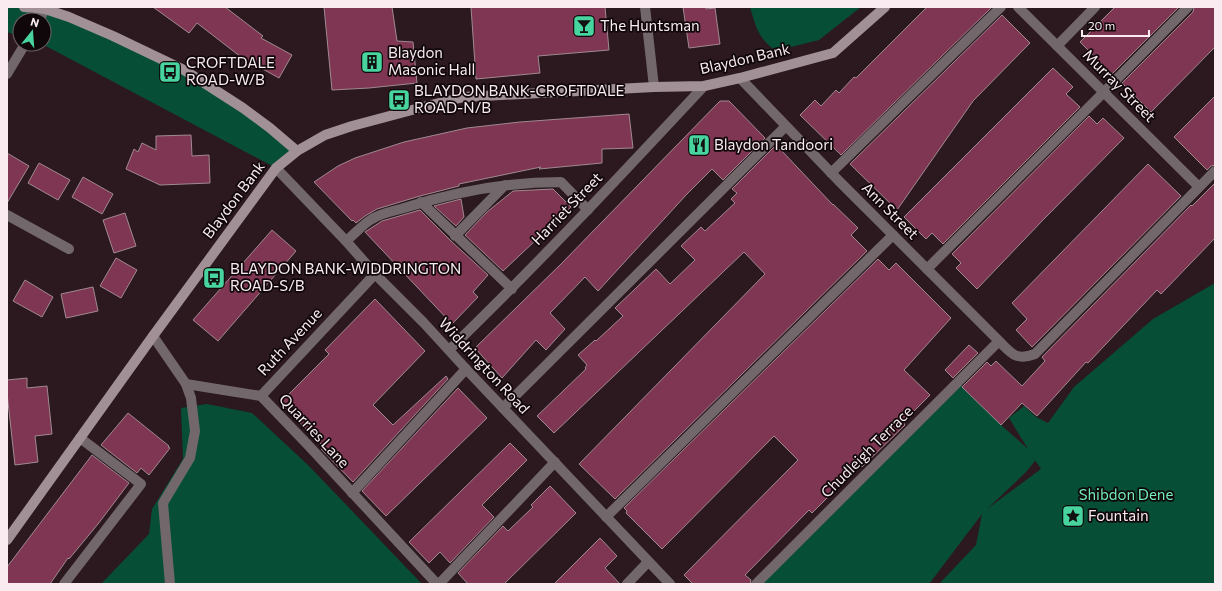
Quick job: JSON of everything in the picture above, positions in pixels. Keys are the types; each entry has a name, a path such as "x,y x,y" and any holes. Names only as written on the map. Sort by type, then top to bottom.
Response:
{"street":[{"path":"24,7 45,9 69,17 184,70 243,108 297,151"},
{"path":"645,7 654,87"},
{"name":"Blaydon Bank","path":"7,540 153,336 276,168 297,151 325,135 352,126 464,97 654,87 704,86 740,78 833,53 885,7"},
{"path":"831,173 1001,7"},
{"name":"Murray Street","path":"1018,7 1199,187"},
{"path":"1057,46 1095,7"},
{"path":"927,269 1188,7"},
{"path":"7,74 19,52"},
{"name":"Ann Street","path":"740,78 785,127 998,341 1013,354 1024,358 1035,354 1199,187"},
{"name":"Harriet Street","path":"449,350 512,289 704,86"},
{"path":"503,408 785,127"},
{"name":"Widdrington Road","path":"276,168 670,584"},
{"path":"1199,187 1215,171"},
{"path":"346,241 372,218 421,202 453,194 528,182 561,182 588,210"},
{"path":"455,236 505,185"},
{"path":"421,202 512,289"},
{"path":"7,215 69,249"},
{"path":"606,517 893,235"},
{"name":"Ruth Avenue","path":"261,396 375,274"},
{"path":"153,336 186,384 191,398 195,431 190,458 163,503 170,584"},
{"name":"Chudleigh Terrace","path":"756,584 998,341"},
{"path":"352,493 466,369"},
{"name":"Quarries Lane","path":"186,384 261,396 438,584"},
{"path":"64,584 142,484 80,438"},
{"path":"438,584 555,462"},
{"path":"627,584 648,562"}],"green space":[{"path":"7,7 48,7 184,70 297,151 276,168 52,49 52,12 12,12 12,34 7,32"},
{"path":"750,7 861,7 819,40 775,51 758,32"},
{"name":"Shibdon Dene","path":"1215,283 1215,584 939,584 976,545 982,514 929,584 756,584 958,382 1001,425 1028,449 1009,418 1024,406 1036,417 1048,423 1074,387 1153,319","holes":["1032,456 1041,469 987,509 1025,473 1035,461"]},
{"path":"207,404 252,413 308,465 422,584 101,584 149,534 152,509 183,459 181,408"}],"building":[{"path":"153,7 225,7 263,36 261,38 292,55 279,78 241,57 197,23 189,33"},
{"name":"Blaydon Masonic Hall","path":"324,7 392,7 397,41 413,42 417,83 332,90"},
{"path":"471,7 605,7 609,50 538,56 540,73 476,79"},
{"path":"683,7 706,7 706,9 715,8 720,44 689,48"},
{"path":"927,7 992,7 841,155 800,115 815,100 821,106 836,90 839,93"},
{"path":"1115,7 1179,7 1112,74 1080,42"},
{"path":"1194,7 1215,7 1215,47 1151,112 1122,83 1193,12"},
{"path":"1002,15 1030,43 973,101 897,210 850,164"},
{"path":"1053,68 1073,87 1066,94 1080,107 943,244 932,233 926,239 904,217"},
{"path":"1215,96 1215,165 1211,166 1207,170 1174,137"},
{"path":"720,101 729,101 765,138 723,180 712,169 598,291 585,277 550,313 565,329 546,350 536,340 502,378 475,348 561,264"},
{"path":"629,114 633,148 602,149 602,163 539,169 541,167 459,184 459,186 377,209 356,223 353,220 352,221 314,182 338,166 355,158 404,142 467,128 520,122"},
{"path":"1089,116 1097,124 1103,118 1124,138 977,289 956,268 961,263 952,254"},
{"path":"191,135 192,156 209,155 210,183 160,185 126,169 134,149 138,152 142,143 156,150 156,136"},
{"path":"774,147 778,151 780,149 833,205 858,228 851,235 867,251 615,499 579,464 765,274 744,252 554,433 537,416 586,369 585,368 587,365 578,355 595,340 596,341 623,316 615,308 656,269 670,284 695,260 681,246 701,227 705,231 735,203 731,199 737,193 732,189"},
{"path":"7,153 29,166 7,203"},
{"path":"39,163 70,180 58,200 28,183"},
{"path":"1148,164 1181,196 1032,347 1016,330 1027,319 1012,303"},
{"path":"83,177 113,194 102,214 72,197"},
{"path":"1215,183 1215,238 1161,294 1157,290 1088,363 1086,362 1037,416 1022,403 1001,425 962,387 987,362 991,366 996,361 1022,386 1045,361 1042,357 1191,205 1192,206"},
{"path":"553,189 571,207 503,271 465,235 487,212 513,191"},
{"path":"461,199 464,217 456,226 434,206"},
{"path":"420,210 488,275 473,292 478,297 452,324 365,232 382,221"},
{"path":"125,213 136,246 114,253 103,220"},
{"path":"272,230 296,251 218,341 193,320"},
{"path":"116,258 137,270 121,298 100,286"},
{"path":"878,259 889,270 896,263 951,318 904,370 930,395 903,422 905,425 862,467 860,465 812,513 809,510 745,575 751,580 750,584 693,584 684,575 798,460 774,436 662,549 626,513 627,511 624,508"},
{"path":"25,280 53,297 42,317 13,301"},
{"path":"93,287 98,311 66,318 61,294"},
{"path":"375,299 425,351 373,405 393,425 446,376 448,379 353,482 321,449 324,447 280,403 329,354 325,350"},
{"path":"969,345 978,353 953,378 945,370"},
{"path":"27,378 27,388 47,386 52,434 35,436 38,462 15,465 7,393 7,380"},
{"path":"458,388 487,418 386,516 362,491"},
{"path":"128,413 170,448 149,475 141,468 137,473 101,445"},
{"path":"510,443 527,460 482,505 494,517 450,563 440,552 429,563 409,542"},
{"path":"92,455 129,483 98,524 69,559 68,558 50,584 7,584 7,567"},
{"path":"550,486 576,513 504,584 468,584 458,573 503,526 508,531 533,507 531,505"},
{"path":"600,538 617,556 605,568 620,584 554,584"}],"place":[{"name":"The Huntsman","path":"584,26"},
{"name":"Blaydon Masonic Hall","path":"372,62"},
{"name":"CROFTDALE ROAD-W/B","path":"170,72"},
{"name":"BLAYDON BANK-CROFTDALE ROAD-N/B","path":"399,100"},
{"name":"Blaydon Tandoori","path":"699,145"},
{"name":"BLAYDON BANK-WIDDRINGTON ROAD-S/B","path":"214,278"},
{"name":"Fountain","path":"1073,516"}]}
